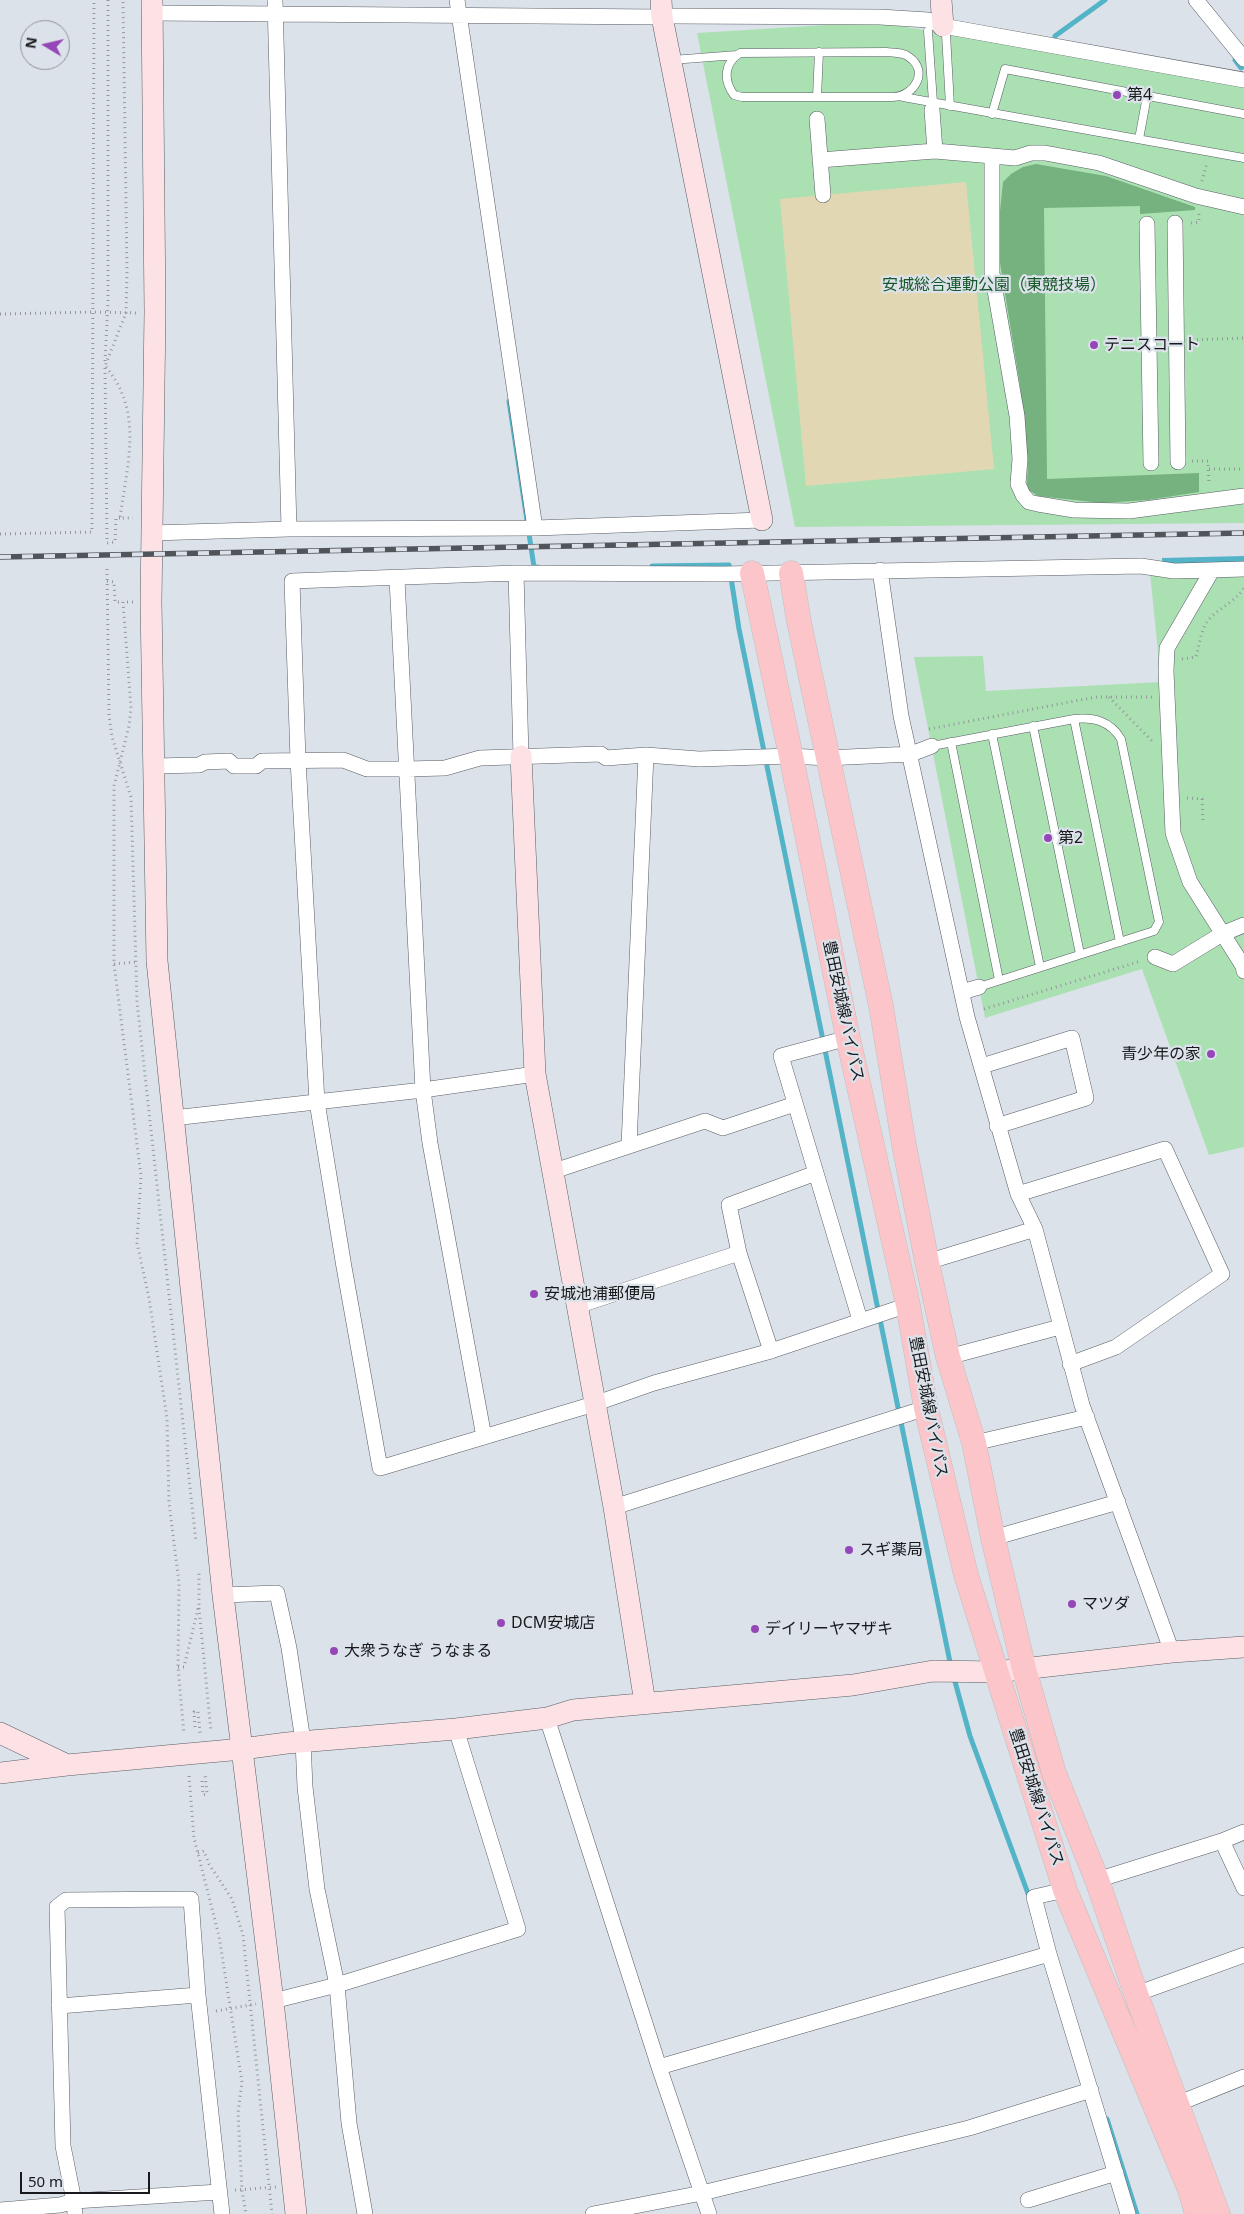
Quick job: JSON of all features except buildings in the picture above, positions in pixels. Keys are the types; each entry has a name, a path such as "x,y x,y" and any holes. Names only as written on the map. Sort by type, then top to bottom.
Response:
{"main road":[{"name":"豊田安城線バイパス","path":"752,573 848,1038 908,1304 926,1408 966,1575 1066,1890 1190,2190 1197,2214"},
{"name":"豊田安城線バイパス","path":"791,573 827,758 881,1006 904,1145 948,1357 974,1443 993,1538 1024,1669 1054,1774 1097,1880 1136,1994 1218,2214"}],"street":[{"path":"938,27 941,0"},
{"path":"1196,0 1244,59"},
{"path":"275,6 289,529"},
{"path":"296,2214 273,2001 224,1596 172,1118 157,961 151,602 155,312 152,7 666,8 880,17 1244,80"},
{"path":"458,8 535,528"},
{"path":"151,525 289,529 535,528 762,520 670,61 666,8"},
{"path":"932,106 935,151"},
{"path":"817,119 823,195"},
{"path":"820,160 935,151 1015,158 1031,153 1045,153 1099,163 1198,197 1244,207"},
{"path":"992,156 992,273 1017,416 1020,459 1018,484 1022,495 1028,502 1102,511 1129,511 1244,496"},
{"path":"1175,223 1178,462"},
{"path":"1146,224 1151,464"},
{"path":"908,1304 771,1351 654,1383 594,1404 380,1468 317,1102 298,760 292,581 516,573 791,573 1141,566 1174,570 1244,569"},
{"path":"880,570 901,716 911,754 962,992 997,1126 1018,1194 1034,1229 1086,1417 1172,1652"},
{"path":"516,573 521,756 535,1074 614,1507 645,1704"},
{"path":"1210,574 1168,648 1166,671 1173,833 1190,882 1243,966 1244,971"},
{"path":"397,578 423,1090 430,1143 484,1437"},
{"path":"154,766 200,765 205,762 229,761 234,766 256,766 262,761 343,760 367,769 407,769 445,768 480,758 521,756 601,754 606,758 646,755 699,759 791,756 827,758 911,754 932,746"},
{"path":"629,1145 646,755"},
{"path":"1155,957 1173,964 1222,934 1244,925"},
{"path":"962,992 979,987"},
{"path":"848,1038 781,1056 860,1320"},
{"path":"982,1066 1072,1038 1086,1098 997,1126"},
{"path":"172,1118 423,1090 535,1074"},
{"path":"554,1171 705,1120 724,1128 795,1104"},
{"path":"1018,1194 1165,1149 1222,1274 1116,1347 1070,1364"},
{"path":"771,1351 739,1253 728,1205 816,1173"},
{"path":"928,1262 1034,1229"},
{"path":"577,1306 739,1253"},
{"path":"948,1357 1060,1327"},
{"path":"614,1507 926,1408"},
{"path":"974,1443 1086,1417"},
{"path":"993,1538 1118,1502"},
{"path":"224,1596 276,1593 290,1648 303,1741 305,1786 317,1889 337,1985 349,2123 364,2214"},
{"path":"0,1773 242,1749 303,1741 547,1718 573,1710 852,1685 933,1671 996,1672 1172,1652 1244,1648"},
{"path":"547,1718 659,2067 709,2214"},
{"path":"273,2001 337,1985 518,1929 456,1728"},
{"path":"0,1733 66,1765"},
{"path":"1097,1880 1222,1842 1244,1832"},
{"path":"1222,1842 1244,1888"},
{"path":"1066,1890 1034,1897 1049,1954 1128,2214"},
{"path":"74,2207 63,2146 57,1907 66,1900 192,1899 198,1996 222,2214"},
{"path":"659,2067 1049,1954"},
{"path":"1136,1994 1244,1955"},
{"path":"59,2006 198,1996"},
{"path":"1177,2104 1244,2077"},
{"path":"593,2214 702,2193 969,2128 1091,2090"},
{"path":"1028,2200 1116,2173"},
{"path":"0,2210 60,2205 74,2207 220,2192"}],"lane":[{"path":"938,27 950,106"},
{"path":"932,106 938,27"},
{"path":"817,97 819,52"},
{"path":"670,61 740,53 886,52 903,54 909,57 918,69 917,83 908,94 901,97"},
{"path":"737,54 729,64 726,72 729,88 734,94 742,98 901,97 932,106 950,106 1244,158"},
{"path":"992,114 1005,69 1244,114"},
{"path":"1139,139 1148,96"},
{"path":"1074,718 1120,942"},
{"path":"932,746 1074,718 1094,718 1103,721 1116,731 1121,739 1160,922 1154,931 979,987"},
{"path":"1033,726 1080,954"},
{"path":"992,734 1040,967"},
{"path":"951,742 999,980"}],"path":[{"path":"0,534 92,532 94,0"},
{"path":"108,0 108,312 105,366 106,543 115,542 116,518 151,525"},
{"path":"105,366 126,313 123,0"},
{"path":"1198,197 1208,160"},
{"path":"0,314 155,312"},
{"path":"1176,340 1244,338"},
{"path":"105,366 116,380 123,395 131,432 120,518"},
{"path":"1208,461 1209,500"},
{"path":"1209,469 1244,469"},
{"path":"107,582 114,582 115,602 151,602"},
{"path":"1178,660 1196,657 1202,630 1210,618 1236,600 1244,588"},
{"path":"122,602 131,708 127,736 114,786 114,964 141,1176 138,1243 149,1298 167,1418 169,1503 179,1583 178,1667 184,1734"},
{"path":"1109,697 1169,759"},
{"path":"928,729 1077,700 1109,697 1167,697"},
{"path":"1181,798 1202,799 1203,821"},
{"path":"984,1009 1155,957"},
{"path":"114,964 157,961"},
{"path":"199,1604 211,1732"},
{"path":"178,1667 184,1667"},
{"path":"195,1726 194,1712 198,1711 200,1733"},
{"path":"202,1781 203,1794 207,1794 205,1774"},
{"path":"189,1776 194,1838 219,1936 242,2082 238,2113 242,2190 246,2214"},
{"path":"198,1853 204,1851 209,1864 232,1900 243,1935 272,2214"},
{"path":"200,2014 273,2001"},
{"path":"220,2192 293,2185"}],"green space":[{"name":"安城総合運動公園（東競技場）","path":"876,22 1244,84 1244,523 795,527 697,33"},
{"path":"1036,164 1106,176 1195,207 1195,210 1140,214 1140,206 1044,208 1047,479 1199,473 1199,492 1148,500 1102,503 1038,496 1029,490 1020,385 1000,263 999,221 1003,182 1011,174 1023,167"},
{"path":"1150,573 1244,574 1244,1147 1209,1155 1142,969 985,1018 914,657 983,656 986,691 1161,682"}],"sand":[{"path":"966,182 994,469 806,486 780,199"}],"water":[{"path":"1244,556 1244,564 1162,565 1162,558"}],"waterway":[{"path":"1055,36 1105,0"},
{"path":"1235,60 1241,68 1244,66"},
{"path":"509,401 534,567 538,567"},
{"path":"652,566 729,565 739,629 951,1667"},
{"path":"954,1678 970,1736 1030,1899"},
{"path":"1107,2119 1137,2214"}],"railway":[{"path":"0,557 1244,533"}],"place":[{"name":"第4","path":"1117,95"},
{"name":"テニスコート","path":"1094,345"},
{"name":"第2","path":"1048,838"},
{"name":"青少年の家","path":"1211,1054"},
{"name":"安城池浦郵便局","path":"534,1294"},
{"name":"スギ薬局","path":"849,1550"},
{"name":"マツダ","path":"1072,1604"},
{"name":"DCM安城店","path":"501,1623"},
{"name":"デイリーヤマザキ","path":"755,1629"},
{"name":"大衆うなぎ うなまる","path":"334,1651"}]}
